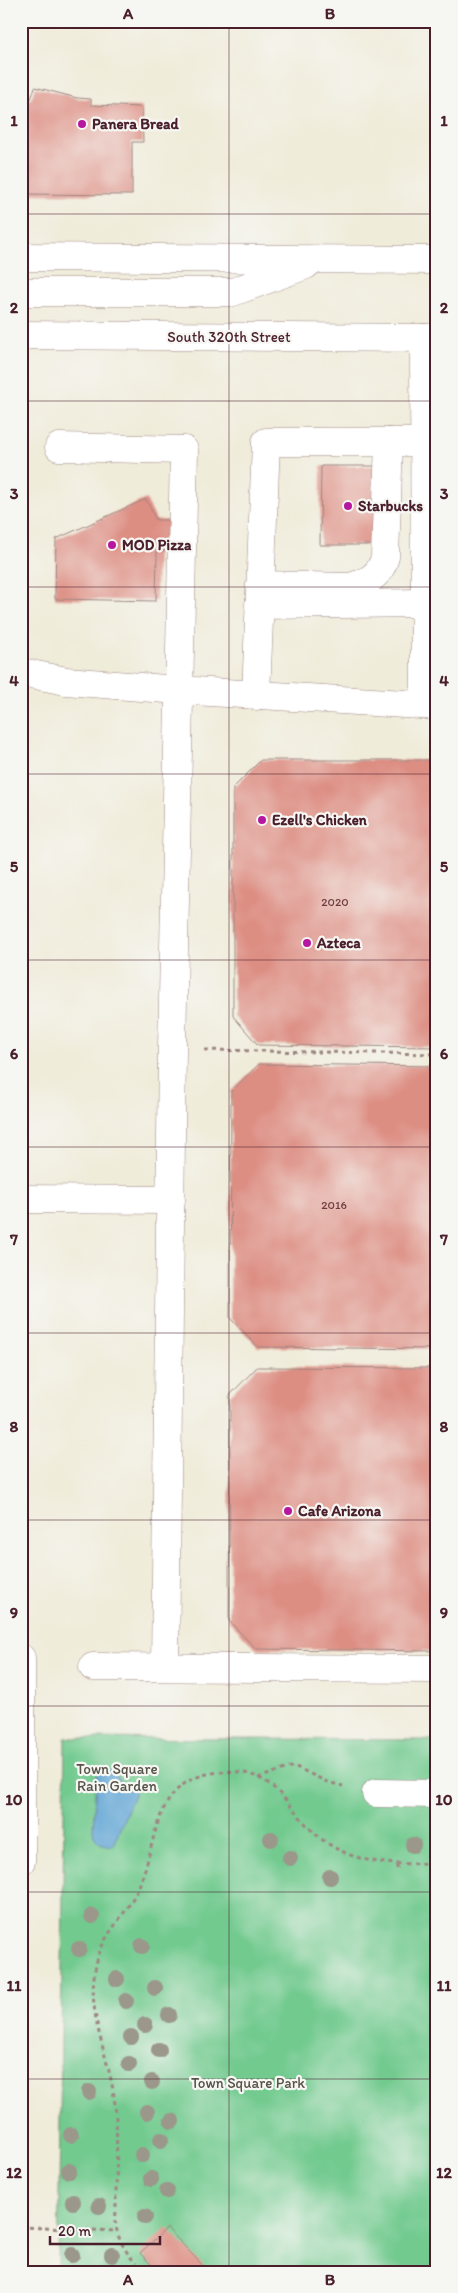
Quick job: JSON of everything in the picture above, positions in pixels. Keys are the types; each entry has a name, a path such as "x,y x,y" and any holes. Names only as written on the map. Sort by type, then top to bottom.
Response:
{"main road":[{"path":"21,257 437,260"},
{"path":"21,292 232,292 324,259"},
{"name":"South 320th Street","path":"21,335 430,338"},
{"path":"21,672 66,681 256,696 431,705 426,603 431,543 424,442 430,338"},
{"path":"256,696 266,442 424,442"},
{"path":"260,595 364,584 375,577 382,568 385,557 389,442"},
{"path":"59,447 184,450 172,1049 165,1667"},
{"path":"260,595 426,603"},
{"path":"21,1199 171,1200"},
{"path":"21,1658 21,1861"},
{"path":"93,1667 437,1669"},
{"path":"376,1793 437,1794"}],"path":[{"path":"172,1049 437,1054"},
{"path":"258,1778 294,1766 327,1782 376,1793"},
{"path":"143,2272 132,2259 117,2231 115,2104 94,2012 94,1979 98,1953 108,1934 134,1898 160,1819 168,1801 179,1786 194,1777 228,1772 258,1778 270,1784 283,1795 311,1829 326,1842 346,1853 369,1861 397,1865 437,1862"},
{"path":"397,1865 397,1871"},
{"path":"21,2228 117,2231"}],"green space":[{"name":"Town Square Park","path":"65,1738 437,1740 437,2272 58,2272"}],"water":[{"path":"104,1770 109,1770 122,1782 134,1786 135,1792 114,1843 111,1846 98,1841 93,1829 96,1778"}],"building":[{"name":"Panera Bread","path":"35,87 77,98 91,99 91,105 142,107 143,142 132,142 132,195 21,194 21,99 31,99"},
{"name":"Starbucks","path":"321,466 377,466 376,545 320,545"},
{"name":"MOD Pizza","path":"146,499 156,520 170,520 169,551 157,551 156,601 55,599 56,539"},
{"path":"261,760 437,760 437,1047 258,1045 233,1016 233,788"},
{"path":"259,1064 437,1066 437,1349 258,1347 230,1318 231,1091"},
{"path":"257,1367 437,1368 437,1651 256,1649 229,1621 230,1395"},
{"path":"167,2228 209,2272 158,2272 140,2253"}],"place":[{"name":"Panera Bread","path":"82,124"},
{"name":"Starbucks","path":"348,506"},
{"name":"MOD Pizza","path":"112,545"},
{"name":"Ezell's Chicken","path":"262,820"},
{"name":"Azteca","path":"307,943"},
{"name":"Cafe Arizona","path":"288,1511"}],"park label":[{"name":"Town Square Rain Garden","path":"117,1778"}]}
